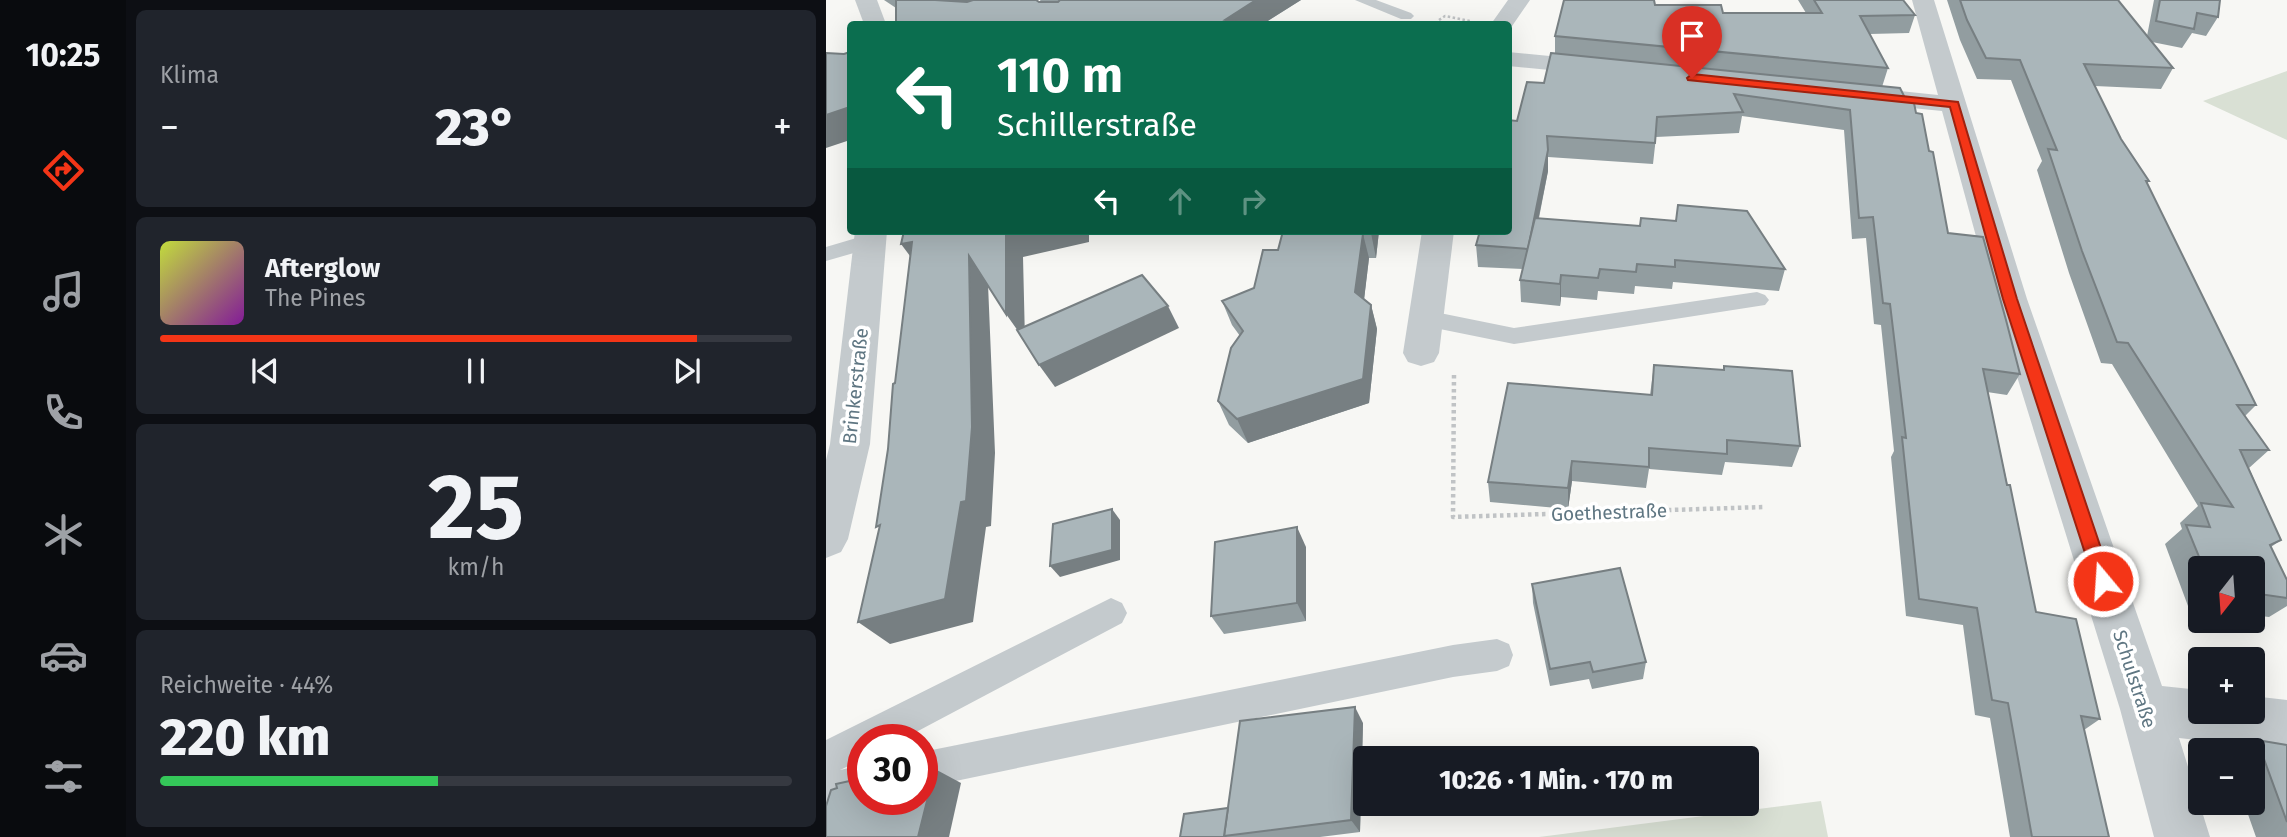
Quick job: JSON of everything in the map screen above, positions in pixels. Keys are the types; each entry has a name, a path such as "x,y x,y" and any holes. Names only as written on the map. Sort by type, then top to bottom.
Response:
{"street":[{"path":"866,0 874,21"},
{"path":"1504,21 1519,0"},
{"name":"Schulstraße","path":"1923,0 2010,299 2145,709 2182,837"},
{"path":"1512,59 1630,71"},
{"path":"1833,92 1954,104"},
{"path":"1424,333 1437,235"},
{"name":"Brinkerstraße","path":"826,539 871,236"},
{"path":"2145,709 2287,726"}],"lane":[{"path":"1362,0 1406,16"},
{"path":"826,254 871,236"},
{"path":"1424,333 1514,336 1757,300"},
{"path":"894,724 1111,613"},
{"path":"938,767 1247,702 1497,655"},
{"path":"826,758 847,748"},
{"path":"826,791 847,786"}],"path":[{"path":"1406,16 1422,21"},
{"path":"1436,21 1445,16 1472,21"},
{"name":"Goethestraße","path":"1424,333 1454,352 1453,517 1764,507"}],"shaded area":[{"path":"2287,71 2287,140 2203,101"},
{"path":"1821,801 1828,837 1539,837 1704,816 1759,816 1759,809"}],"building":[{"path":"896,0 1256,0 1225,20 1231,21 896,21"},
{"path":"1564,0 1654,0 1655,5 1721,5 1723,13 1822,13 1814,0 1903,0 1915,15 1860,16 1888,68 1555,36"},
{"path":"1960,0 2118,0 2173,68 2084,64 2121,139 2149,181 2146,181 2256,405 2237,405 2269,450 2240,450 2281,540 2270,545 2287,580 2287,598 2265,595 2265,556 2199,556 2186,525 2210,527 2201,503 2233,507 2128,343 2117,342 2082,251 2048,149 2057,150 2020,60 1986,58"},
{"path":"2160,0 2220,0 2218,17 2197,13 2194,29 2156,21"},
{"path":"826,53 847,53 847,108 826,115"},
{"path":"1551,53 1900,88 1905,98 1913,98 1916,113 1922,114 1929,151 1933,152 1948,233 1983,237 2006,320 2020,374 1983,369 2036,612 2076,619 2100,719 2081,716 2109,837 2032,837 2008,703 1992,700 1977,608 1919,599 1902,437 1906,438 1890,304 1883,303 1873,217 1859,218 1850,110 1734,94 1743,112 1657,117 1655,143 1547,136 1548,150 1528,249 1476,245 1479,235 1512,235 1512,120 1517,121 1527,82 1544,83"},
{"path":"1678,205 1747,211 1785,269 1675,260 1675,267 1637,264 1636,272 1600,269 1598,278 1561,275 1560,284 1520,280 1535,218 1640,226 1641,218 1676,221"},
{"path":"903,235 1006,235 1006,314 969,256 972,427 966,501 961,502 945,599 858,622 880,525 876,527 888,449 893,384 912,242 901,244"},
{"path":"1282,235 1363,235 1355,292 1371,305 1363,379 1237,419 1218,401 1231,348 1243,331 1222,301 1254,288 1263,250 1278,250"},
{"path":"1142,275 1168,306 1039,365 1017,330"},
{"path":"1654,365 1792,371 1800,446 1727,440 1727,454 1649,448 1649,467 1572,461 1568,488 1488,482 1508,383 1652,395"},
{"path":"1112,509 1112,550 1050,566 1053,524"},
{"path":"1297,527 1297,603 1211,616 1215,542"},
{"path":"1620,568 1646,662 1593,672 1590,662 1550,669 1532,584"},
{"path":"1355,707 1351,820 1224,836 1240,721"},
{"path":"2265,741 2287,745 2287,822 2265,762"},
{"path":"847,782 847,815 924,815 918,837 826,837 826,806 831,790 837,788 836,784"},
{"path":"1228,808 1226,837 1180,837 1184,814"}],"route":[{"path":"1692,78 1954,104 2010,299 2103,581"}]}
